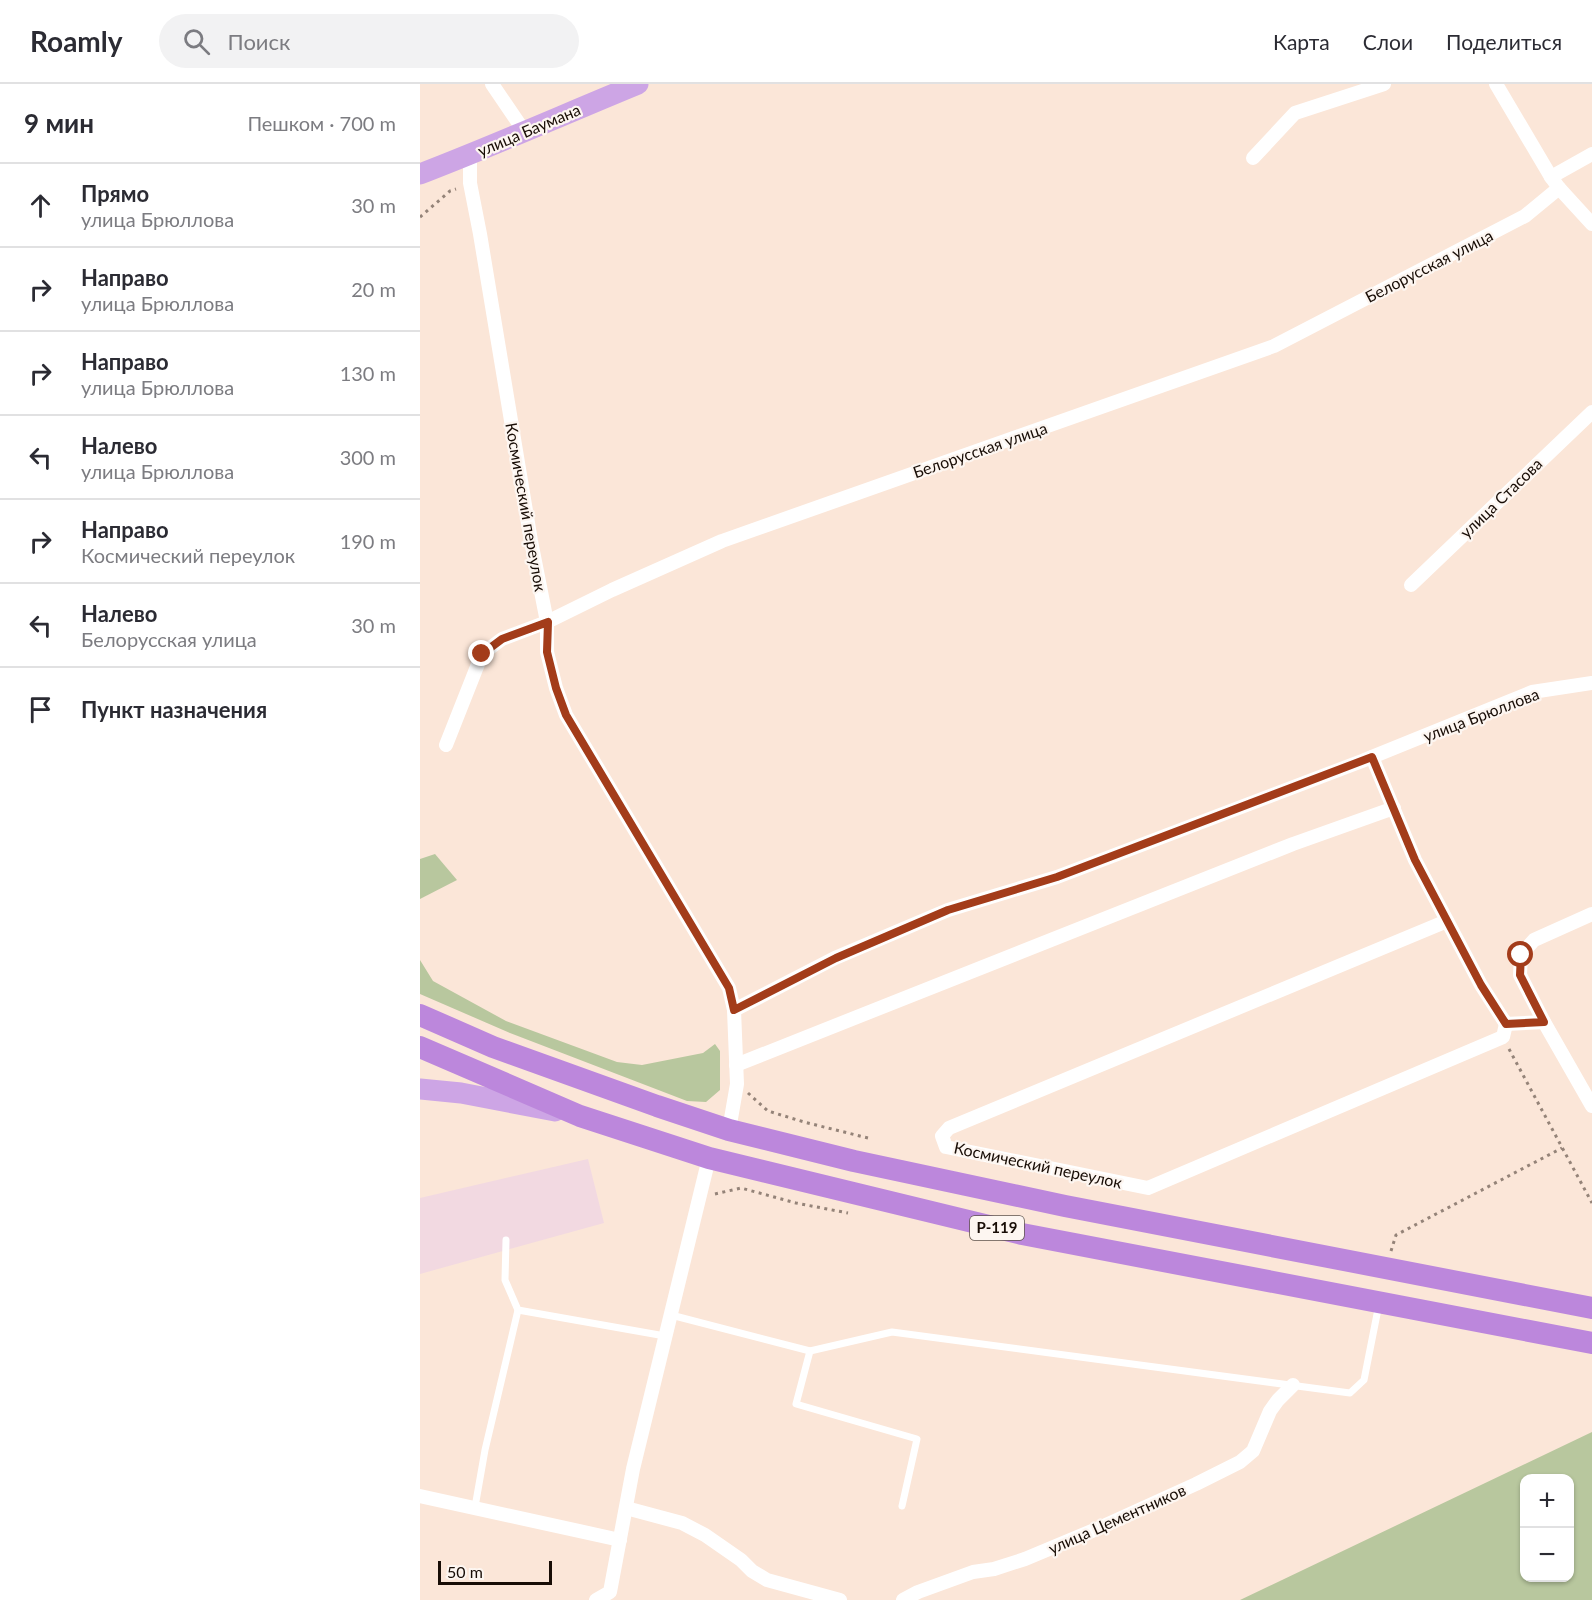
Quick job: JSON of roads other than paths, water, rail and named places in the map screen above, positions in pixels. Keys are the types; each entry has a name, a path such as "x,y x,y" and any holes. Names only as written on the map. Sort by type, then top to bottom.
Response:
{"highway":[{"name":"Р-119","path":"420,1015 492,1047 729,1130 854,1161 1065,1206 1592,1308"},
{"name":"Р-119","path":"420,1047 580,1116 709,1158 1022,1234 1592,1343"}],"main road":[{"name":"улица Баумана","path":"420,174 638,84"},
{"path":"420,1089 461,1093 580,1116"}],"street":[{"path":"492,84 524,130"},
{"path":"1253,158 1295,113 1384,84"},
{"path":"1496,84 1555,183 1592,224"},
{"name":"Белорусская улица","path":"446,745 482,654 502,639 548,622 612,590 722,541 1275,346 1525,216 1555,183 1592,154"},
{"name":"Космический переулок","path":"470,155 470,183 531,541 548,622 547,652 556,688 566,715 729,988 734,1010 737,1083 729,1130"},
{"name":"улица Стасова","path":"1411,585 1592,412"},
{"name":"улица Брюллова","path":"734,1010 836,958 948,910 1057,877 1372,757 1532,692 1592,683"},
{"path":"1372,757 1415,860 1504,1031 1544,1022"},
{"path":"736,1065 1293,844 1394,807"},
{"path":"1592,914 1534,940 1521,955 1520,975 1592,1106"},
{"name":"Космический переулок","path":"1447,921 949,1128 942,1136 946,1147 1148,1188 1504,1031"},
{"path":"596,1600 610,1592 633,1469 709,1158"},
{"name":"улица Цементников","path":"903,1600 918,1592 973,1572 994,1569 1025,1559 1196,1485 1240,1462 1253,1451 1270,1411 1293,1385"},
{"path":"420,1496 620,1540"},
{"path":"626,1508 682,1523 705,1535 767,1580 840,1600"}],"lane":[{"path":"475,1507 485,1450 518,1310 505,1280 506,1240"},
{"path":"670,1315 810,1351 892,1332 1350,1393 1364,1380 1380,1303"},
{"path":"518,1310 665,1336"},
{"path":"810,1351 796,1404 917,1439 902,1506"}]}
